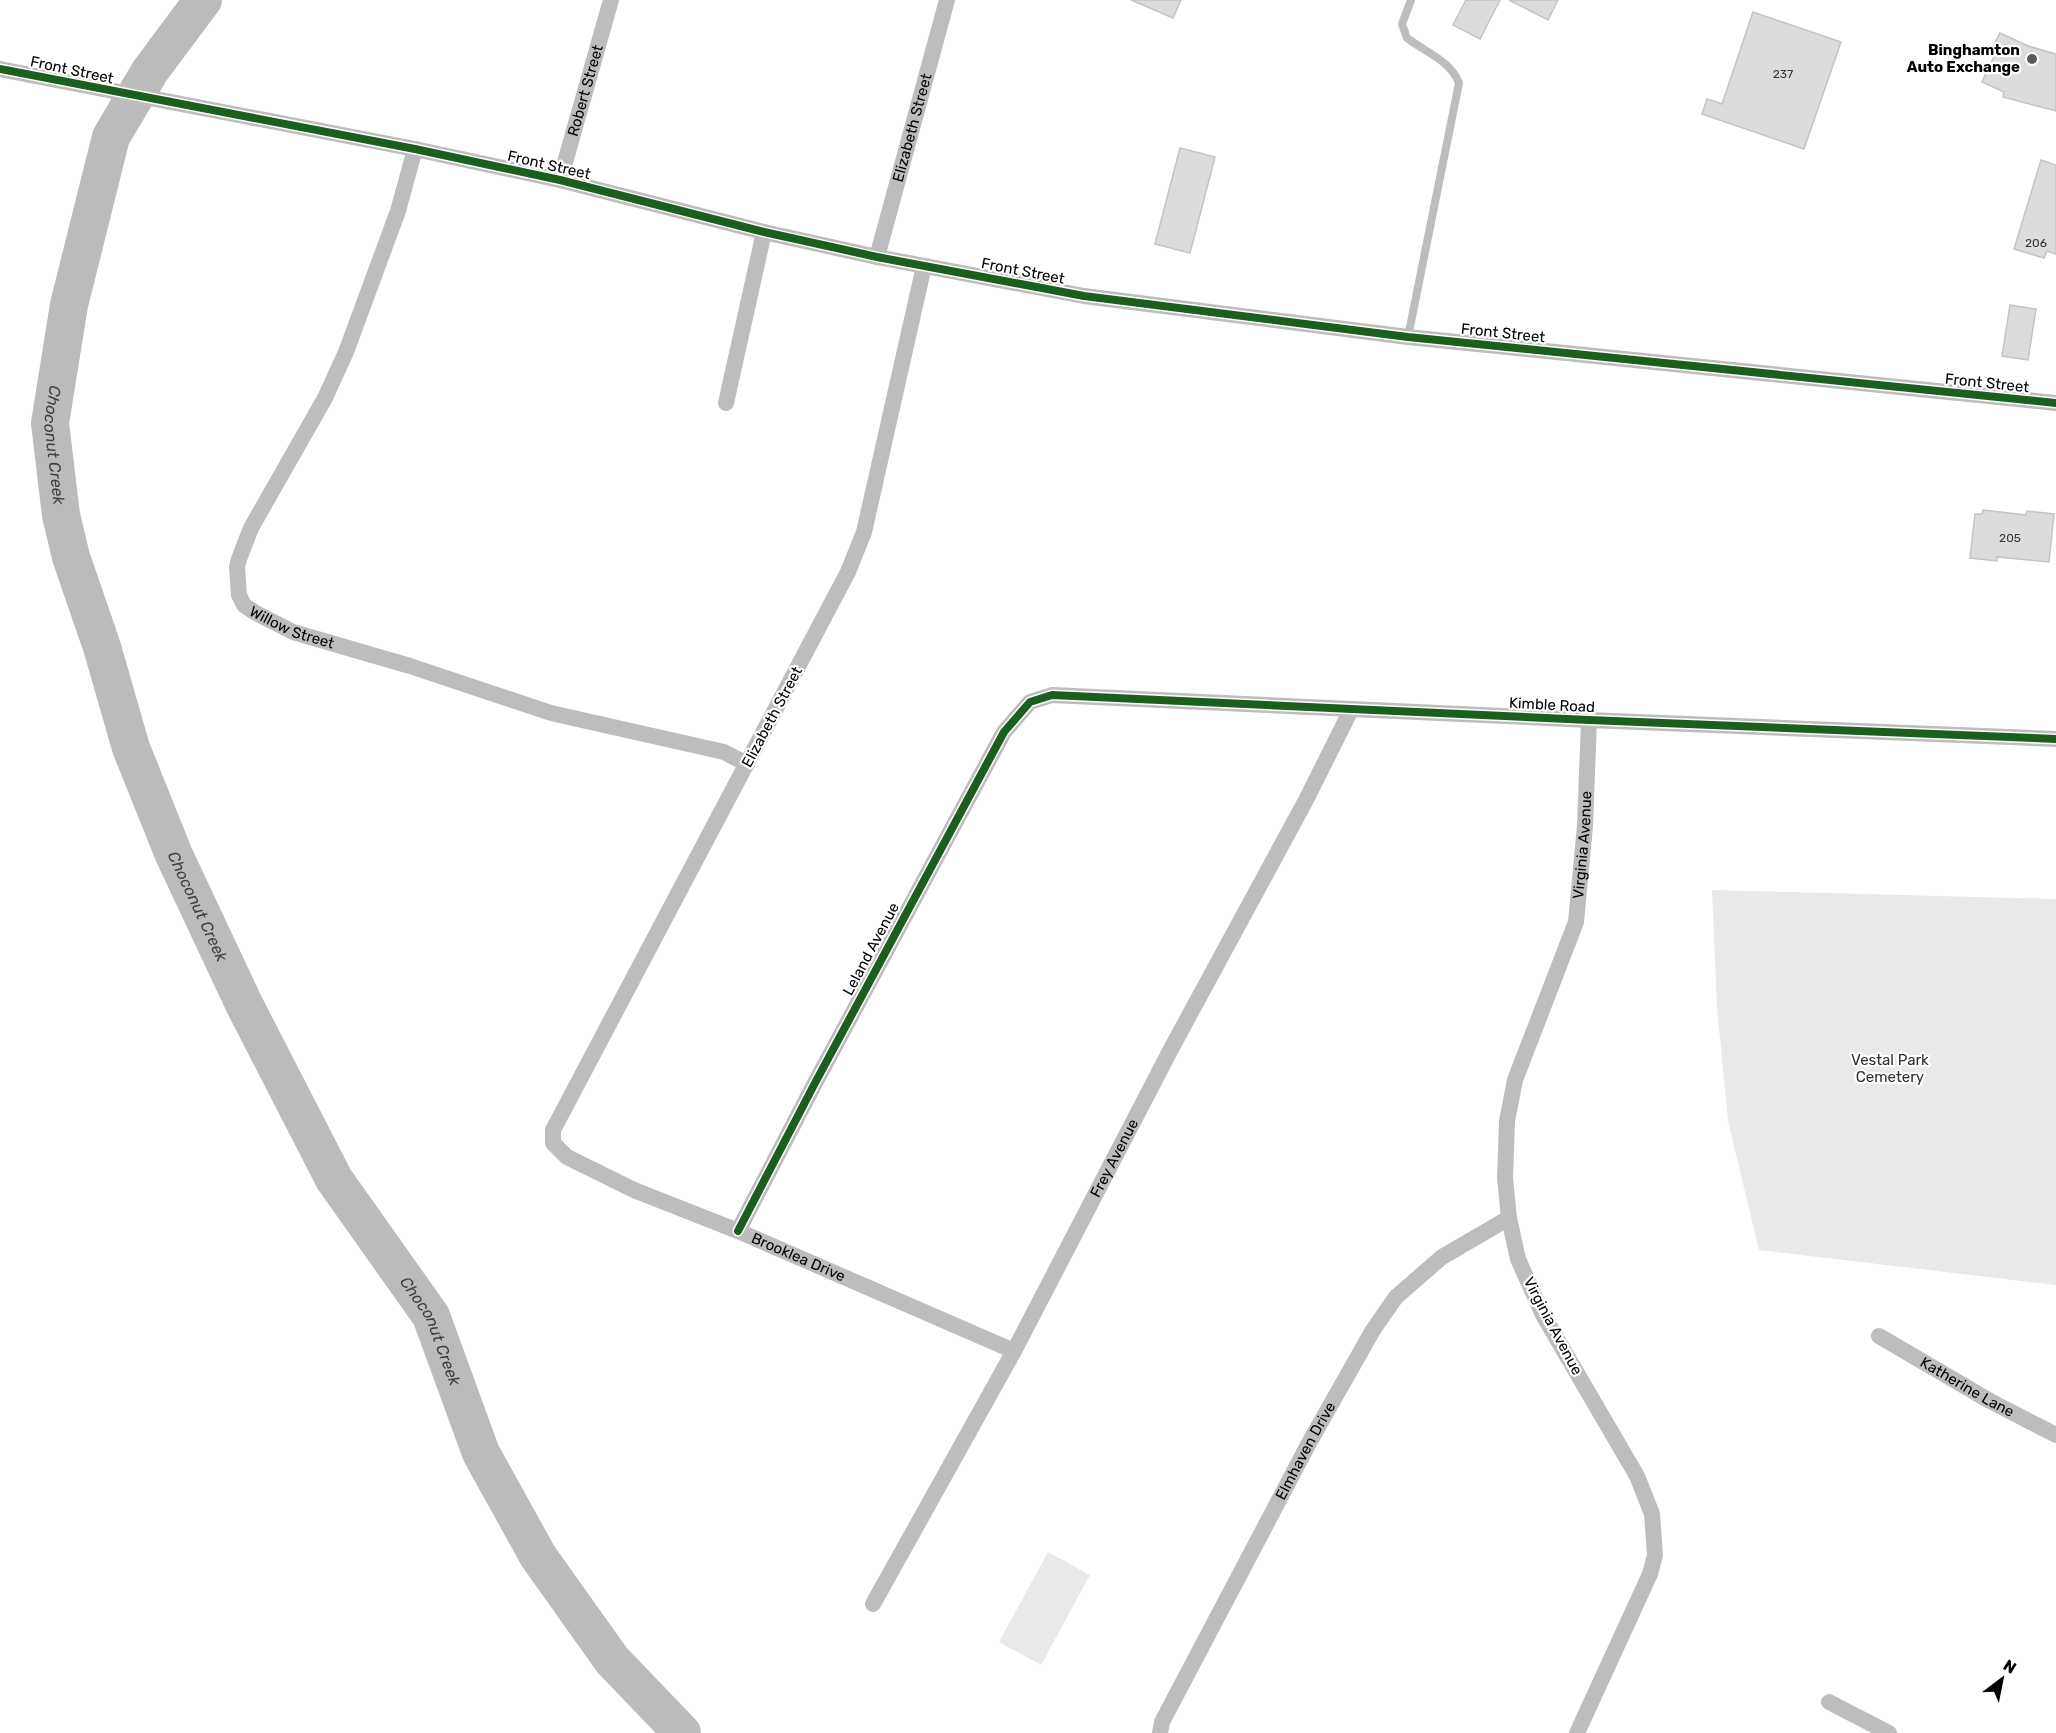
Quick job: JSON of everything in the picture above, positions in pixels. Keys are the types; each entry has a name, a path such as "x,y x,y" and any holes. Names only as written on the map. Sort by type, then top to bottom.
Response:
{"street":[{"name":"Robert Street","path":"560,180 610,0"},
{"name":"Elizabeth Street","path":"877,257 946,0"},
{"name":"Front Street","path":"0,69 415,149 560,180 764,232 877,257 1084,296 1408,337 2056,403"},
{"name":"Willow Street","path":"415,149 398,211 346,352 325,398 251,528 238,560 239,595 244,604 254,612 293,632 410,666 550,713 724,752 747,764"},
{"path":"726,403 764,232"},
{"name":"Elizabeth Street","path":"553,1143 553,1130 848,572 864,532 924,266"},
{"name":"Kimble Road","path":"1047,696 2056,739"},
{"name":"Leland Avenue","path":"738,1231 1004,732 1030,702 1047,696"},
{"name":"Frey Avenue","path":"873,1604 1014,1351 1351,710"},
{"name":"Virginia Avenue","path":"1577,1733 1650,1574 1655,1555 1652,1514 1637,1476 1543,1315 1518,1260 1509,1218 1505,1178 1507,1121 1515,1080 1576,922 1585,826 1589,720"},
{"name":"Brooklea Drive","path":"553,1143 567,1157 634,1190 738,1231 1014,1351"},
{"name":"Elmhaven Drive","path":"1160,1733 1162,1722 1309,1443 1373,1330 1396,1297 1442,1257 1509,1218"},
{"name":"Katherine Lane","path":"1879,1336 1990,1401 2056,1435"},
{"path":"1829,1702 1889,1733"}],"lane":[{"path":"1408,337 1459,82 1455,72 1443,61 1407,38 1402,24 1411,0"}],"green space":[{"name":"Vestal Park Cemetery","path":"1712,890 2056,899 2056,1285 1759,1250 1728,1121 1717,1007"},
{"path":"1048,1552 1090,1575 1041,1665 999,1642"}],"building":[{"path":"1131,0 1181,0 1173,18"},
{"path":"1466,0 1500,0 1480,39 1453,25"},
{"path":"1509,0 1558,0 1548,20"},
{"path":"1753,12 1841,42 1804,149 1702,114 1707,99 1722,104"},
{"path":"2000,33 2028,46 2056,54 2056,111 2003,97 2004,92 1982,82 1997,50 1992,48"},
{"path":"1180,148 1215,157 1190,253 1155,244"},
{"path":"2041,160 2056,165 2056,254 2047,251 2044,258 2014,249"},
{"path":"2010,305 2036,309 2028,360 2002,356"},
{"path":"1983,510 2026,515 2027,511 2054,514 2049,562 1997,557 1997,561 1970,558 1975,514 1982,514"}],"waterway":[{"name":"Choconut Creek","path":"203,0 150,71 111,137 69,305 50,423 61,515 71,557 102,647 131,748 174,855 244,1004 334,1179 431,1316 481,1453 538,1556 612,1660 682,1733"}],"cycle path":[{"path":"0,69 415,149 560,180 764,232 877,257 1084,296 1408,337 2056,403"},
{"path":"738,1231 1004,732 1030,702 1052,695 2056,739"}],"place":[{"name":"Binghamton Auto Exchange","path":"2032,59"}]}
